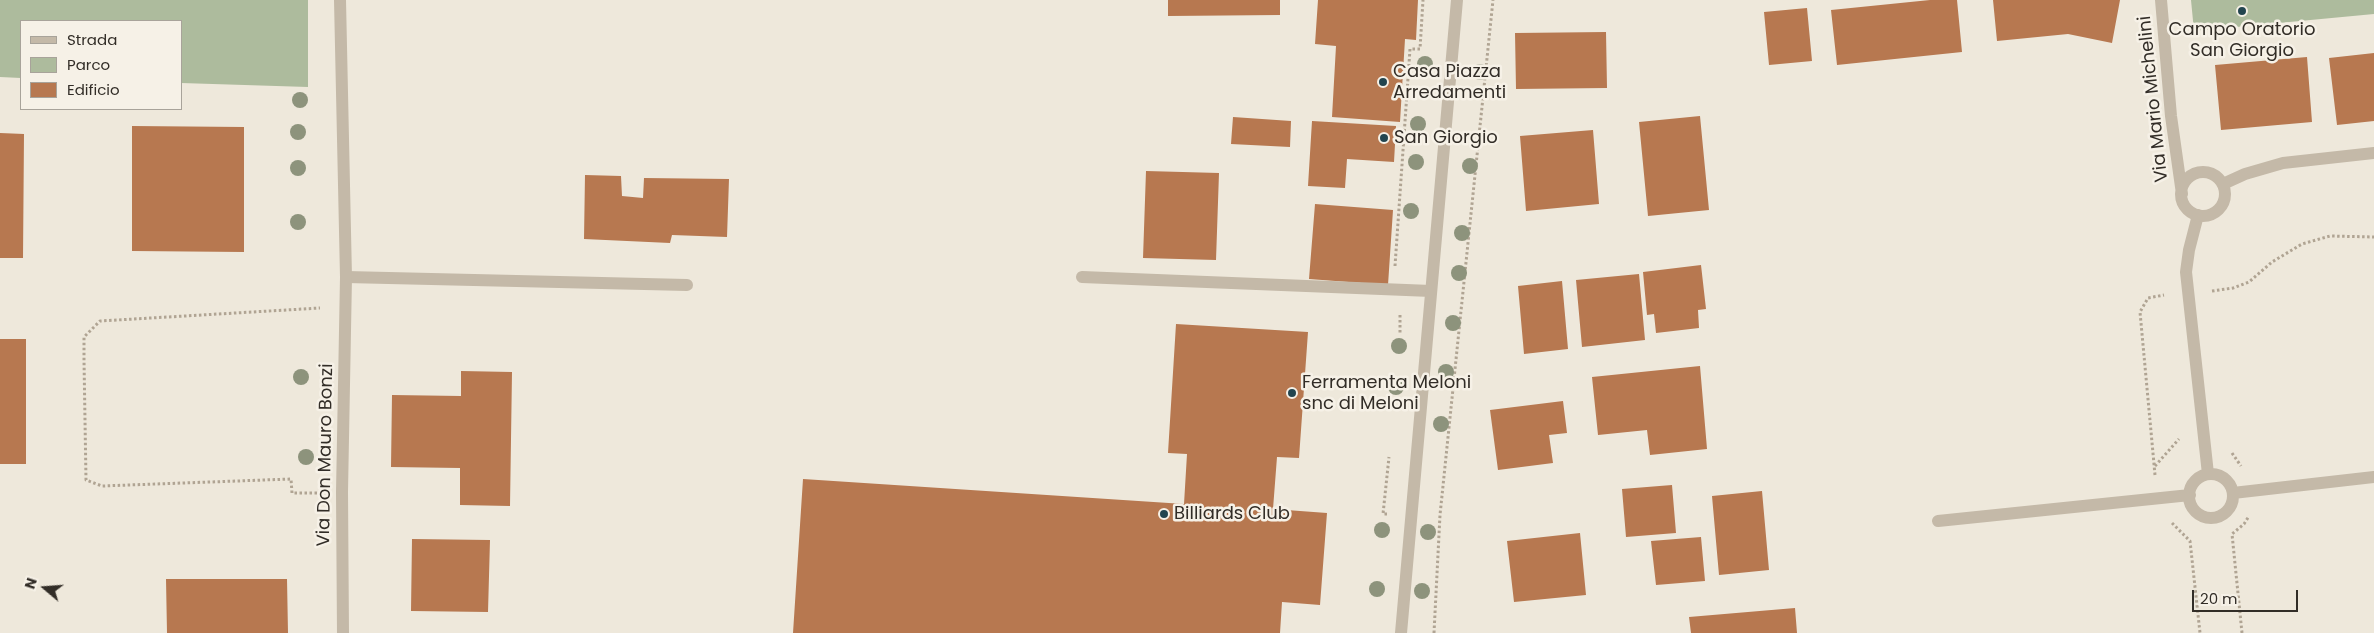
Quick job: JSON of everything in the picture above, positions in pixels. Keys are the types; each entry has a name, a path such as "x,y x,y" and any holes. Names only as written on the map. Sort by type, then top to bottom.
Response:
{"street":[{"name":"Via Don Mauro Bonzi","path":"340,0 346,277 342,492 343,633"},
{"path":"1401,633 1457,0"},
{"name":"Via Mario Michelini","path":"2161,0 2182,194"},
{"path":"2223,184 2245,174 2283,163 2374,153"},
{"path":"2199,173 2213,174 2223,184 2225,198 2218,210 2205,216 2198,215 2186,207 2182,194 2187,180 2199,173"},
{"path":"2198,215 2189,250 2186,272 2208,474"},
{"path":"346,277 687,285"},
{"path":"1082,277 1431,291"},
{"path":"2208,474 2222,477 2231,486 2233,493 2233,500 2226,512 2214,517 2206,517 2194,509 2190,495 2194,482 2208,474"},
{"path":"2233,493 2374,477"},
{"path":"1938,521 2190,495"}],"path":[{"path":"1400,335 1401,317 1392,303 1410,49 1420,49 1423,0"},
{"path":"1434,633 1440,515 1492,0"},
{"path":"342,492 292,493 291,479 102,486 86,480 84,337 100,321 345,307"},
{"path":"1389,452 1383,514 1392,515"},
{"path":"2158,498 2161,514 2190,541 2200,633"}],"green space":[{"path":"0,0 308,0 308,87 182,83 182,20 20,20 20,78 0,77"},
{"path":"2191,0 2374,0 2374,14 2194,31"}],"building":[{"path":"1168,0 1280,0 1280,15 1168,16"},
{"path":"1318,0 1418,0 1416,40 1405,39 1400,122 1332,117 1336,46 1315,44"},
{"path":"1930,0 1957,0 1962,52 1837,65 1831,10"},
{"path":"1993,0 2120,0 2112,43 2068,34 1997,41"},
{"path":"1807,8 1812,61 1769,65 1764,12"},
{"path":"1606,32 1607,88 1516,89 1515,33"},
{"path":"2374,53 2374,121 2337,125 2329,58"},
{"path":"2307,57 2312,122 2221,130 2215,65"},
{"path":"1700,116 1709,210 1648,216 1639,122"},
{"path":"1233,117 1291,121 1290,147 1231,144"},
{"path":"1312,121 1396,126 1394,162 1347,159 1345,188 1308,186"},
{"path":"132,126 244,127 244,252 132,251"},
{"path":"1593,130 1599,204 1526,211 1520,136"},
{"path":"0,133 24,134 23,258 0,258"},
{"path":"1146,171 1219,173 1216,260 1143,258"},
{"path":"585,175 621,176 622,196 643,198 644,178 729,179 727,237 672,235 670,243 584,239"},
{"path":"1315,204 1393,210 1388,285 1309,279"},
{"path":"1701,265 1706,309 1698,310 1699,328 1656,333 1654,314 1647,315 1643,272"},
{"path":"1639,274 1645,340 1582,347 1576,280"},
{"path":"1562,281 1568,349 1524,354 1518,286"},
{"path":"1176,324 1308,332 1299,458 1277,457 1273,509 1327,513 1320,605 1282,602 1280,633 793,633 803,479 1184,504 1187,454 1168,453"},
{"path":"0,339 26,339 26,464 0,464"},
{"path":"1700,366 1707,449 1650,455 1647,430 1598,435 1592,377"},
{"path":"461,371 512,372 510,506 460,505 460,468 391,467 392,395 461,396"},
{"path":"1563,401 1567,433 1549,435 1553,463 1498,470 1490,410"},
{"path":"1672,485 1676,533 1626,537 1622,489"},
{"path":"1762,491 1769,570 1719,575 1712,496"},
{"path":"1580,533 1586,595 1514,602 1507,541"},
{"path":"1701,537 1705,581 1656,585 1651,541"},
{"path":"412,539 490,540 488,612 411,611"},
{"path":"166,579 287,579 288,633 167,633"},
{"path":"1795,608 1797,633 1691,633 1689,617"}],"place":[{"name":"Campo Oratorio San Giorgio","path":"2242,11"},
{"name":"Casa Piazza Arredamenti","path":"1383,82"},
{"name":"San Giorgio","path":"1384,138"},
{"name":"Ferramenta Meloni snc di Meloni","path":"1292,393"},
{"name":"Billiards Club","path":"1164,514"}]}
